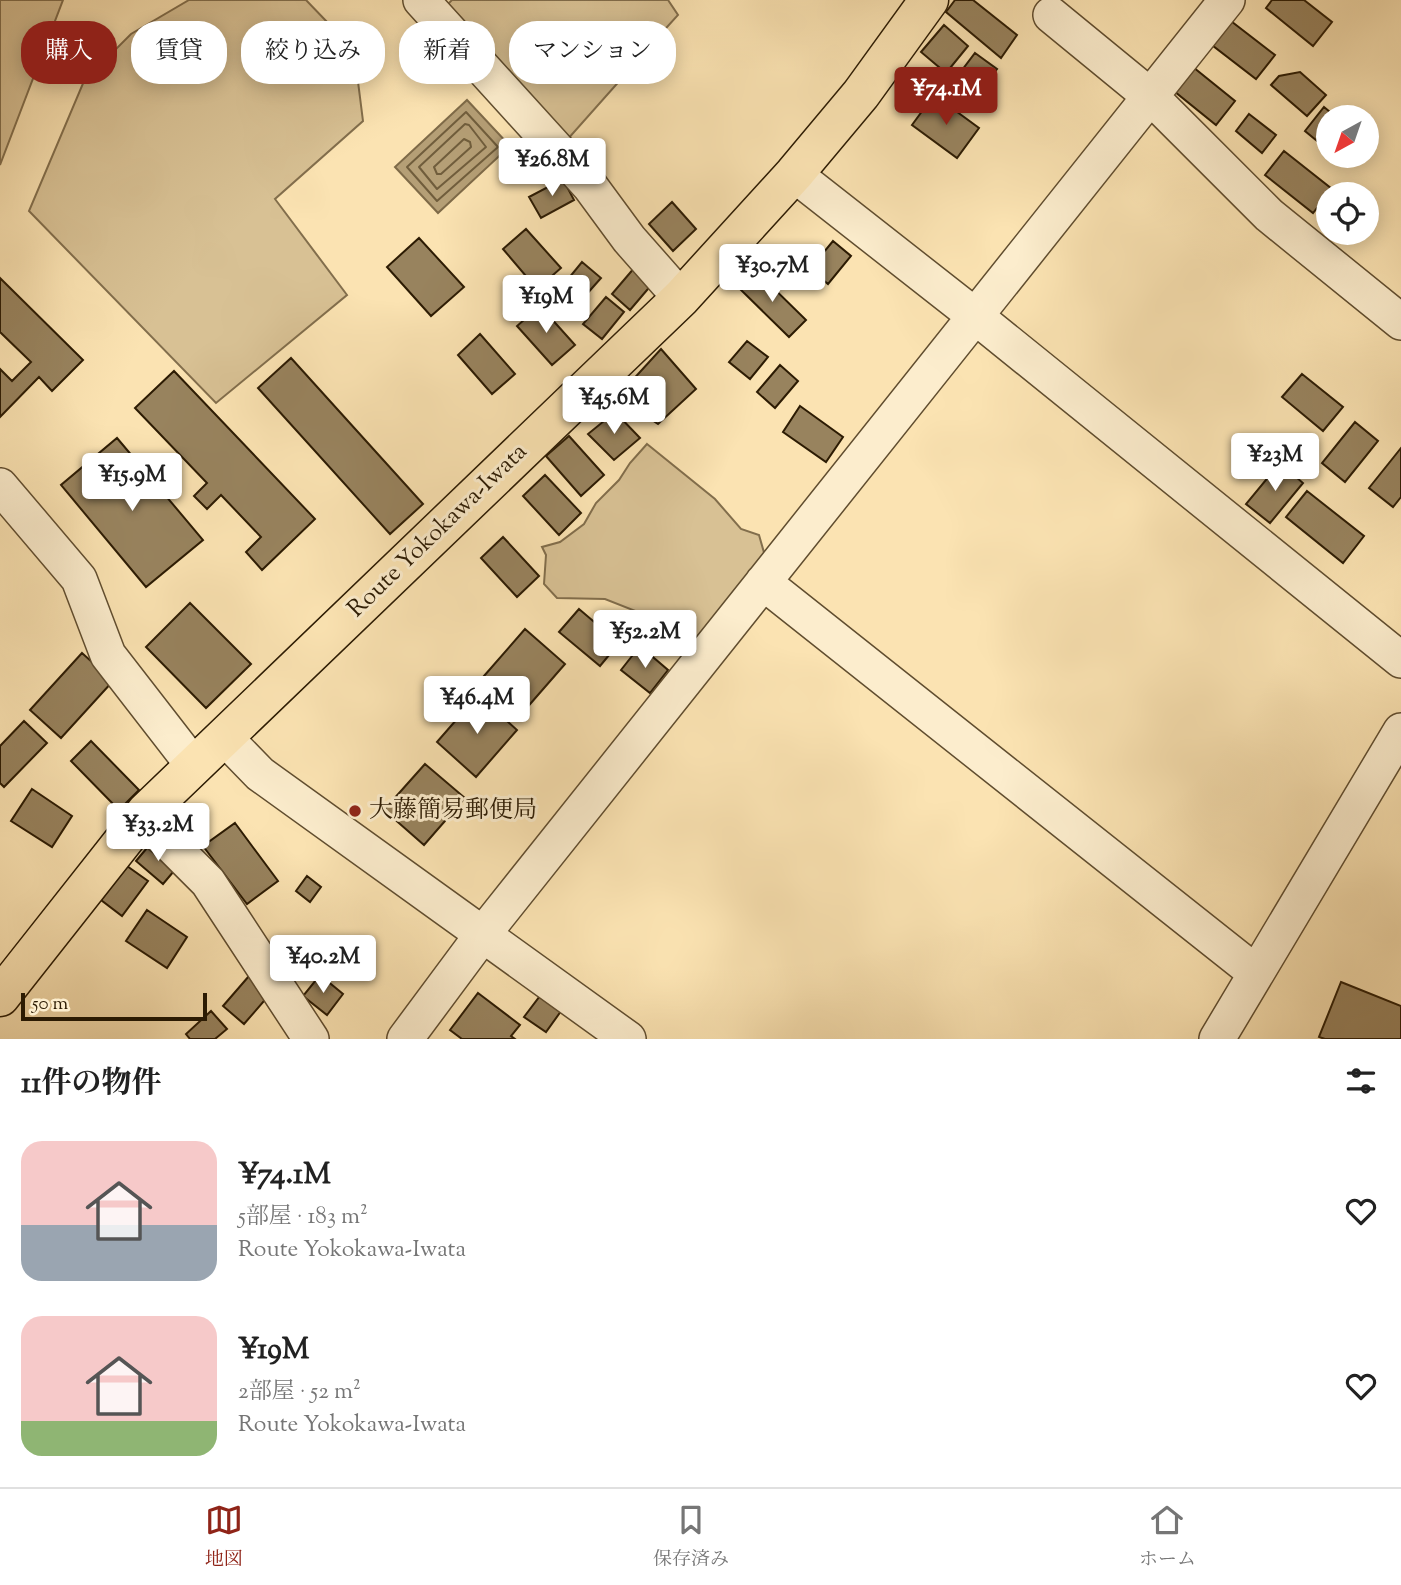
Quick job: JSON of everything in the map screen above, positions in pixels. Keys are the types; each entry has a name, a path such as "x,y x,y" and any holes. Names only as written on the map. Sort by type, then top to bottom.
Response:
{"main road":[{"name":"Route Yokokawa-Iwata","path":"0,997 139,819 681,298 794,174 861,93 929,0"}],"street":[{"path":"421,0 590,186 629,239 681,298"},
{"path":"404,1039 483,934 1227,0"},
{"path":"1051,15 1151,97 1269,215 1401,322"},
{"path":"794,174 1401,660"},
{"path":"0,486 79,579 108,655 194,766"},
{"path":"763,582 1256,973"},
{"path":"1217,1039 1401,731"},
{"path":"225,737 260,774 628,1039"},
{"path":"139,819 166,840 208,882 311,1039"}],"shaded area":[{"path":"0,0 63,0 55,21 21,21 21,84 31,84 0,165"},
{"path":"189,0 306,0 326,21 241,21 241,84 358,84 363,121 275,199 347,295 216,403 29,211 83,84 117,84 117,48 131,34 131,84 227,84 227,21 153,21"},
{"path":"452,0 668,0 678,15 673,21 509,21 509,79 495,64 495,21 454,21 443,9"},
{"path":"514,84 617,84 567,140"},
{"path":"647,444 715,499 741,529 759,535 765,556 704,637 686,642 661,621 605,599 557,598 544,584 546,555 542,547 560,542 584,524 596,503 619,480"}],"water":[{"path":"467,100 510,146 438,213 395,167"}],"building":[{"path":"955,0 973,0 1017,35 1001,58 946,12"},
{"path":"1272,0 1304,0 1332,22 1313,46 1266,8"},
{"path":"1227,18 1275,55 1256,79 1208,42"},
{"path":"944,25 968,46 946,73 921,52"},
{"path":"975,53 997,69 978,95 956,78"},
{"path":"1188,63 1235,101 1216,125 1169,87"},
{"path":"1300,72 1326,95 1307,116 1271,85 1279,76"},
{"path":"934,95 979,128 957,158 912,125"},
{"path":"1249,114 1276,135 1262,153 1236,131"},
{"path":"1316,117 1316,140 1305,131"},
{"path":"1284,151 1323,182 1316,182 1316,209 1313,213 1265,175"},
{"path":"563,179 574,200 541,218 529,197"},
{"path":"672,202 696,229 673,251 649,224"},
{"path":"526,229 561,268 537,289 503,249"},
{"path":"419,238 464,287 431,316 387,267"},
{"path":"833,241 851,256 828,284 810,269"},
{"path":"582,262 601,278 577,305 559,290"},
{"path":"635,267 653,283 630,310 612,294"},
{"path":"756,271 806,320 789,337 739,288"},
{"path":"0,278 83,360 52,391 39,377 0,417 0,369 12,381 31,362 0,332"},
{"path":"606,297 624,312 602,339 583,324"},
{"path":"540,306 575,345 552,365 517,326"},
{"path":"480,334 515,374 492,394 458,355"},
{"path":"747,341 768,357 750,379 729,362"},
{"path":"661,349 696,389 658,424 643,414 650,403 629,384"},
{"path":"291,358 423,504 390,534 258,388"},
{"path":"780,365 798,381 775,408 757,392"},
{"path":"174,371 315,519 262,570 246,552 261,537 221,495 207,509 194,496 207,483 135,408"},
{"path":"1302,374 1343,407 1323,431 1282,397"},
{"path":"800,406 843,437 826,462 783,432"},
{"path":"615,412 640,438 614,460 588,434"},
{"path":"1355,422 1378,441 1345,482 1322,463"},
{"path":"569,436 604,475 581,496 546,456"},
{"path":"117,438 203,540 146,587 61,485"},
{"path":"1401,448 1401,497 1393,507 1369,488"},
{"path":"1280,463 1303,483 1270,523 1246,504"},
{"path":"545,475 581,513 559,535 523,496"},
{"path":"1307,491 1364,536 1343,563 1286,517"},
{"path":"503,537 539,576 517,597 481,558"},
{"path":"190,603 251,664 206,708 146,647"},
{"path":"579,609 619,643 600,666 559,632"},
{"path":"525,629 565,664 524,711 484,676"},
{"path":"640,646 668,670 650,693 621,670"},
{"path":"82,653 113,681 61,738 30,710"},
{"path":"478,695 517,730 476,777 437,742"},
{"path":"24,721 47,743 4,787 0,783 0,746"},
{"path":"91,741 139,790 119,810 71,761"},
{"path":"425,764 465,798 424,845 384,810"},
{"path":"32,789 72,816 52,847 11,821"},
{"path":"235,823 278,881 247,904 203,846"},
{"path":"152,842 179,865 163,884 136,861"},
{"path":"127,866 148,881 122,916 101,900"},
{"path":"307,876 321,887 310,902 296,891"},
{"path":"147,910 187,937 167,968 126,941"},
{"path":"285,941 314,964 303,978 274,956"},
{"path":"320,975 343,994 327,1015 303,996"},
{"path":"249,976 270,994 244,1024 223,1006"},
{"path":"1341,982 1401,1006 1401,1039 1319,1037"},
{"path":"543,992 564,1007 546,1032 524,1017"},
{"path":"478,993 520,1025 511,1036 515,1039 462,1039 450,1030"},
{"path":"211,1011 227,1029 215,1039 190,1039 186,1034"}],"place":[{"name":"大藤簡易郵便局","path":"355,811"}]}
